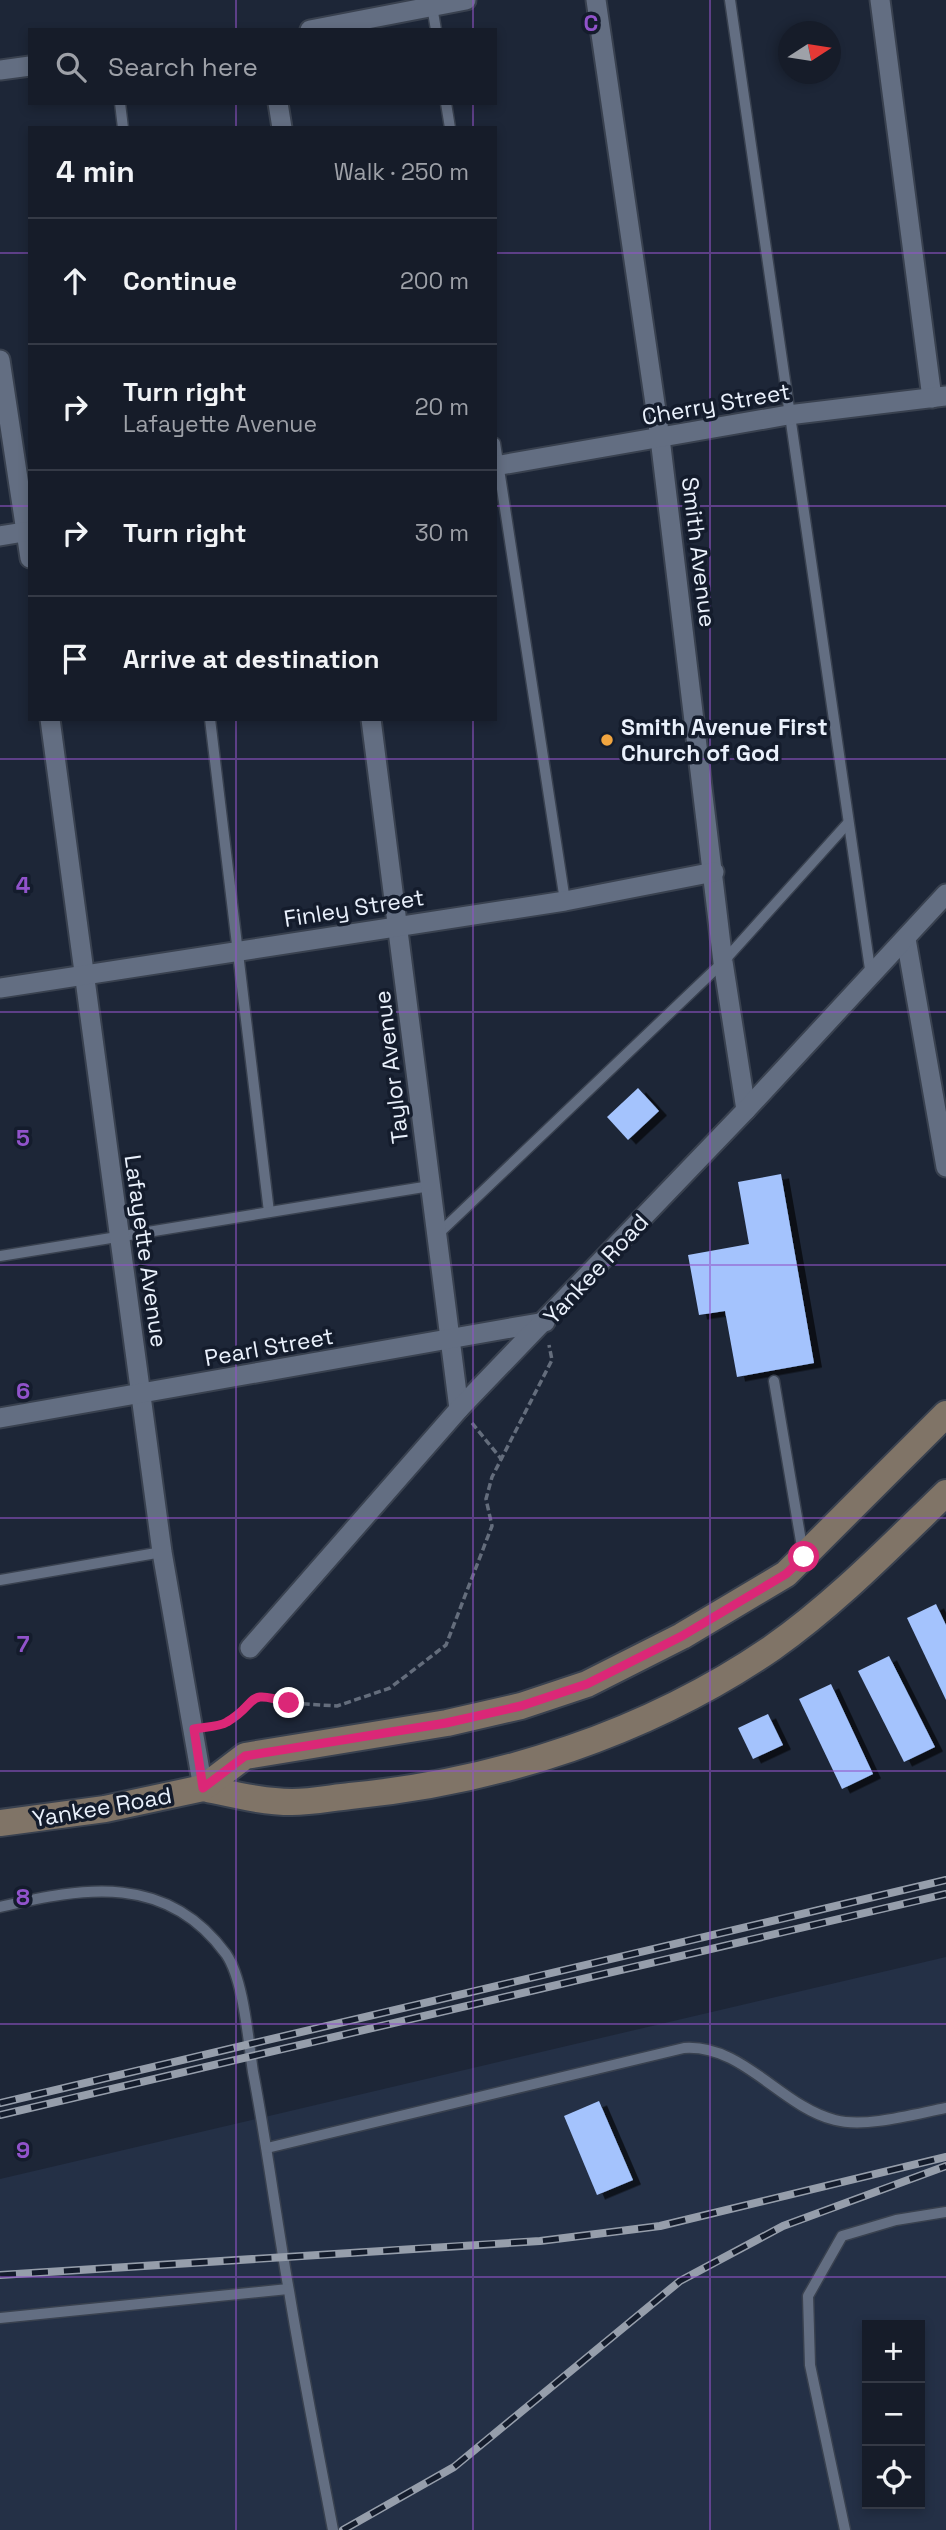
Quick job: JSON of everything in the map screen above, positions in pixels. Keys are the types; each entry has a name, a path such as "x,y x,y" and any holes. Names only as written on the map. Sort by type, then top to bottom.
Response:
{"street":[{"path":"320,28 466,0"},
{"name":"Smith Avenue","path":"596,0 660,438 723,962 746,1110"},
{"path":"880,0 939,397"},
{"path":"0,70 28,66"},
{"path":"278,105 282,126"},
{"path":"0,360 28,531 0,536"},
{"name":"Cherry Street","path":"497,465 788,415 939,397"},
{"name":"Lafayette Avenue","path":"50,721 82,975 162,1552 203,1788"},
{"name":"Taylor Avenue","path":"371,721 459,1409"},
{"name":"Finley Street","path":"0,988 565,901 714,872"},
{"name":"Yankee Road","path":"250,1648 459,1409 746,1110 946,894"},
{"path":"906,939 946,1167"},
{"name":"Pearl Street","path":"0,1418 545,1322"},
{"path":"203,1788 245,1756 446,1723 521,1706 587,1684 682,1636 786,1574 946,1414"},
{"path":"203,1788 248,1798 292,1802 418,1790 528,1763 595,1738 712,1685 772,1647 863,1574 946,1493"},
{"name":"Yankee Road","path":"0,1824 105,1809 203,1788"}],"lane":[{"path":"730,0 871,977"},
{"path":"432,6 436,28"},
{"path":"120,105 123,126"},
{"path":"446,105 450,126"},
{"path":"497,465 565,901"},
{"path":"210,721 269,1212"},
{"path":"436,1237 723,962 848,823"},
{"path":"0,1256 430,1186"},
{"path":"774,1381 804,1557"},
{"path":"0,1580 162,1552"},
{"path":"0,1907 97,1889 129,1891 180,1911 227,1955 236,1978 267,2148 288,2289 333,2530"},
{"path":"267,2148 704,2046 725,2055 817,2115 839,2121 887,2119 946,2108"},
{"path":"845,2530 810,2365 808,2296 842,2236 895,2220 946,2212"},
{"path":"0,2318 288,2289"}],"path":[{"path":"194,1729 226,1723 253,1697 266,1695 289,1703 337,1706 390,1688 446,1645 492,1526 486,1499 502,1460 552,1360 545,1322"},
{"path":"459,1409 502,1460"}],"shaded area":[{"path":"946,1957 946,2530 0,2530 0,2179"}],"building":[{"path":"638,1088 659,1111 628,1140 607,1117"},
{"path":"781,1174 814,1363 737,1377 725,1311 699,1315 688,1255 749,1244 738,1182"},
{"path":"936,1604 946,1625 946,1700 907,1618"},
{"path":"889,1656 935,1747 904,1762 858,1671"},
{"path":"831,1684 873,1774 842,1789 799,1699"},
{"path":"768,1714 783,1745 753,1759 738,1728"},
{"path":"599,2101 633,2180 597,2195 564,2116"}],"railway":[{"path":"0,2103 946,1880"},
{"path":"0,2115 946,1894"},
{"path":"0,2275 540,2241 660,2226 946,2157"},
{"path":"343,2530 454,2467 680,2281 783,2226 946,2166"}],"place":[{"name":"Smith Avenue First Church of God","path":"607,740"}],"route":[{"path":"289,1703 266,1695 253,1697 226,1723 194,1729 203,1788 245,1756 446,1723 521,1706 587,1684 682,1636 786,1574 804,1557"}]}
